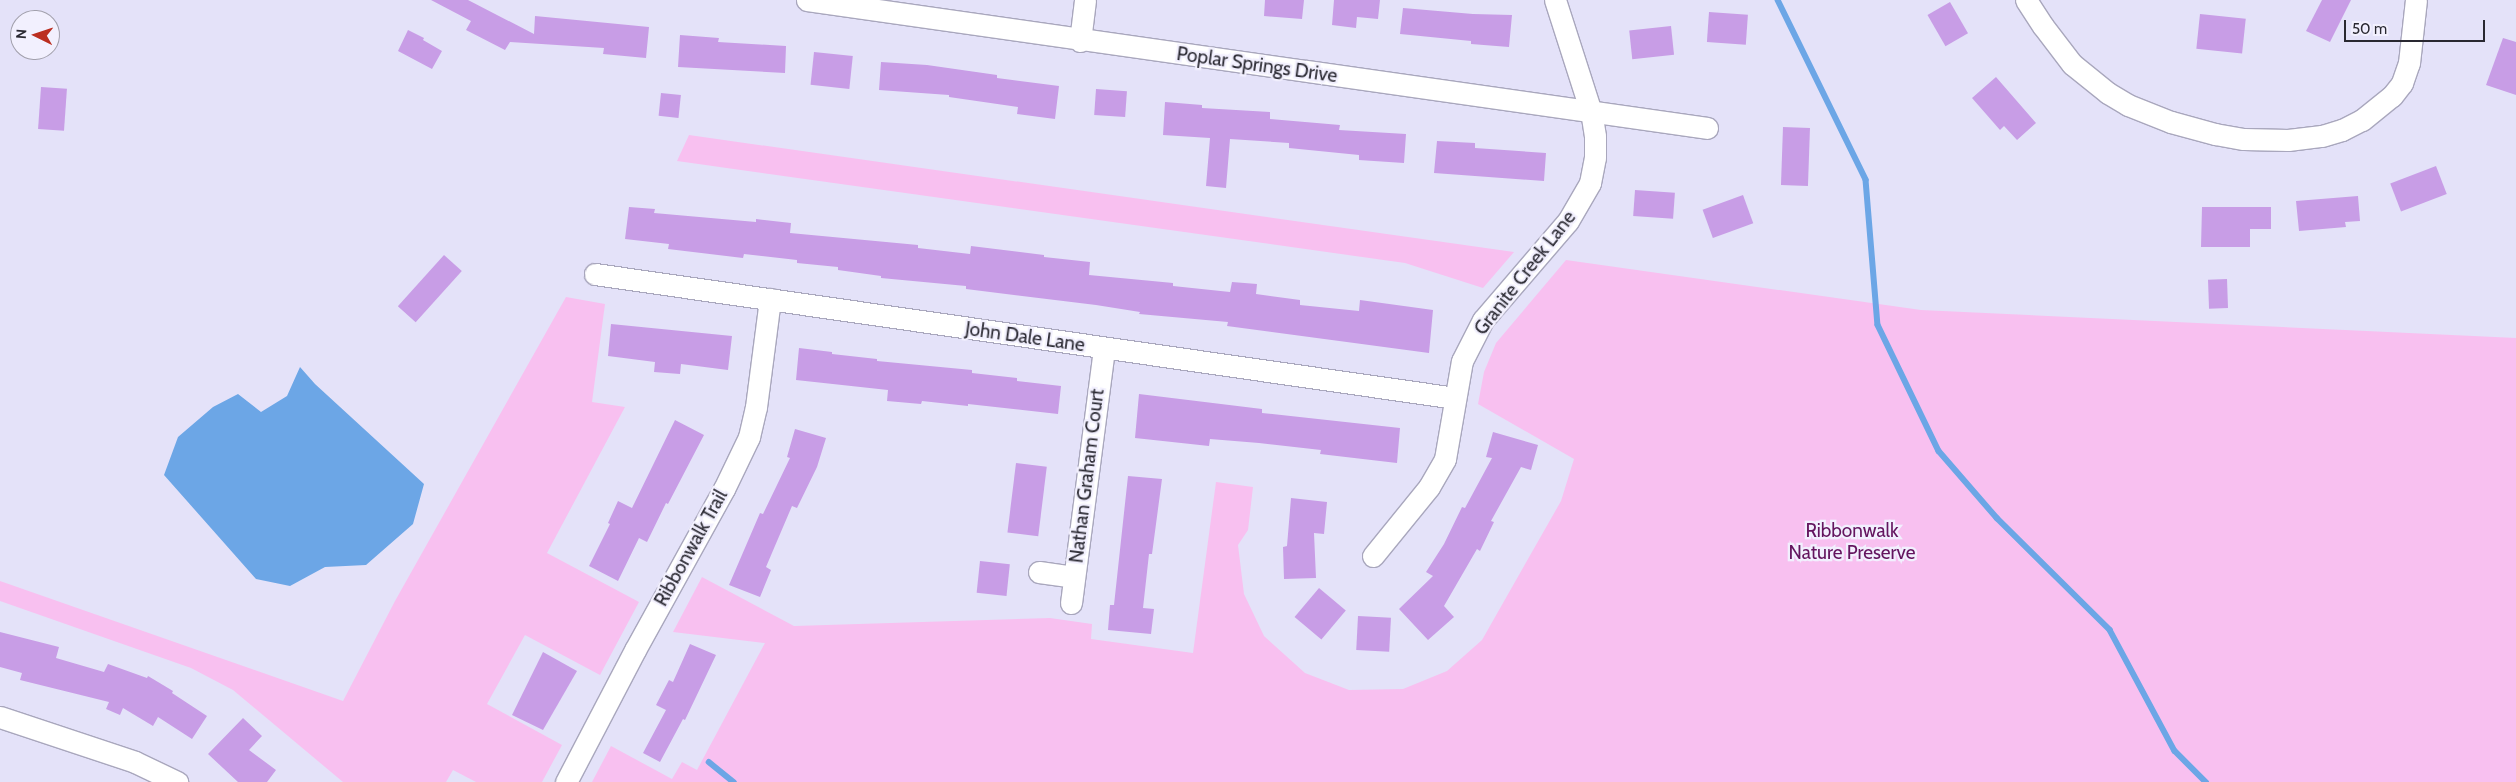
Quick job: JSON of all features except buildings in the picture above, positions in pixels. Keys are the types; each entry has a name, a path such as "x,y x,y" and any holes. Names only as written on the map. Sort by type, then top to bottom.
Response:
{"street":[{"name":"Poplar Springs Drive","path":"807,0 1080,41 1707,128"},
{"path":"1080,41 1085,0"},
{"name":"Granite Creek Lane","path":"1373,556 1430,487 1445,459 1462,361 1483,320 1568,221 1590,183 1595,157 1595,136 1591,112 1555,0"},
{"path":"2026,0 2042,26 2072,64 2108,93 2128,105 2171,122 2216,134 2244,139 2288,140 2322,136 2342,130 2362,120 2392,96 2402,83 2409,63 2416,0"},
{"name":"John Dale Lane","path":"595,274 1455,398"},
{"name":"Ribbonwalk Trail","path":"566,782 635,650 724,489 749,437 756,408 770,299"},
{"name":"Nathan Graham Court","path":"1071,603 1104,348"},
{"path":"1039,572 1074,577"},
{"path":"0,716 135,762 177,782"}],"green space":[{"path":"689,135 1514,252 1483,288 1405,263 677,161"},
{"name":"Ribbonwalk Nature Preserve","path":"1566,260 1921,310 2516,338 2516,782 592,782 611,746 672,779 682,762 697,770 765,643 673,632 702,577 794,626 1050,618 1092,624 1091,639 1193,653 1216,482 1253,487 1248,530 1238,545 1244,594 1264,636 1305,673 1349,690 1403,689 1447,671 1482,640 1561,501 1574,459 1478,404 1484,372 1496,343"},
{"path":"566,297 605,304 592,402 625,407 547,553 639,602 600,675 525,635 487,704 562,745 542,782 476,782 453,770 446,782 343,782 233,690 191,668 0,601 0,581 343,701 395,601"}],"water":[{"path":"300,367 315,384 424,484 413,524 366,565 325,567 290,586 256,579 164,475 178,437 213,407 238,394 261,412 287,396"}],"waterway":[{"path":"1778,0 1866,180 1878,325 1939,451 1997,518 2110,630 2175,751 2206,782"},
{"path":"709,762 734,782"}]}
